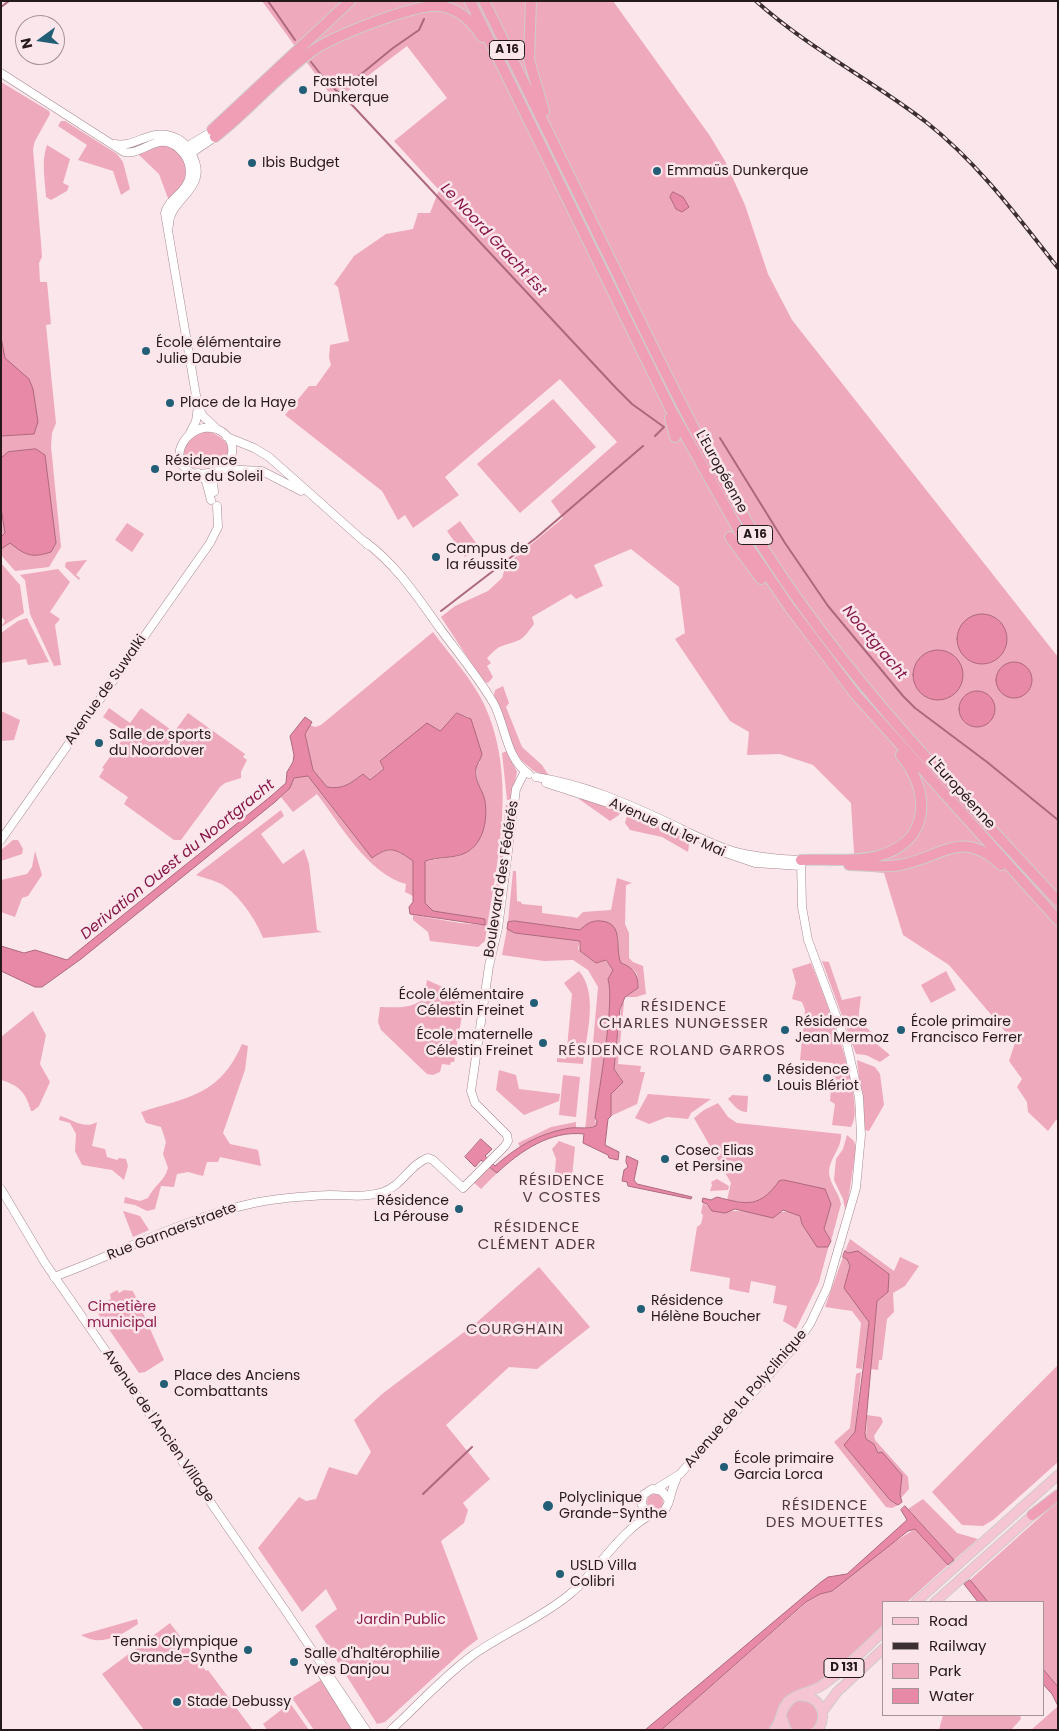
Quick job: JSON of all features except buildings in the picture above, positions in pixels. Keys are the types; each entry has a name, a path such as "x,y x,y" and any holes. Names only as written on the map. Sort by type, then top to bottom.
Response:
{"highway":[{"path":"307,43 338,1"},
{"path":"213,134 350,1"},
{"path":"280,80 359,1"},
{"name":"L'Européenne","path":"470,1 671,410 742,537 848,685 922,771 1058,921"},
{"name":"A 16","path":"484,1 535,96"},
{"path":"531,1 529,54 535,96"},
{"path":"213,134 313,51 329,42 412,10 433,6 451,9 470,21 482,38 495,64 504,71"},
{"name":"L'Européenne","path":"535,96 540,110 601,231 619,278 679,400 755,535 807,611 893,720 1058,901"},
{"path":"671,410 670,420 675,437"},
{"path":"730,537 781,605 817,644"},
{"path":"801,863 864,858 885,854 907,841 915,831 921,817 922,797 912,772 878,729 848,685"},
{"path":"801,863 898,865 952,847 969,846 984,852 998,863 1058,921"},
{"path":"1032,1515 1058,1494"}],"main road":[{"path":"917,1601 1058,1475"},
{"path":"936,1601 1032,1515"},
{"name":"D 131","path":"800,1696 818,1688 833,1678 882,1633"},
{"name":"D 131","path":"823,1711 837,1692 882,1650"},
{"path":"774,1730 782,1718 786,1703 800,1696 814,1699 823,1711 823,1721 818,1730"},
{"path":"782,1718 786,1730"}],"street":[{"path":"1,73 127,153 160,142 170,144 186,152"},
{"path":"186,152 213,134"},
{"path":"186,152 190,170 188,182 165,212 198,407 196,421 180,450 179,460 185,470 198,473 220,470 265,472 289,484 328,509"},
{"path":"198,407 203,416 218,430 227,437 266,455 328,509 364,542 420,602 488,695 499,715 512,754 526,771"},
{"path":"189,435 203,428 218,430"},
{"path":"220,470 228,463 234,453 227,437"},
{"name":"Avenue de Suwalki","path":"1,840 212,540 215,527 213,484 220,470"},
{"name":"Avenue de Suwalki","path":"198,473 207,482 214,503"},
{"name":"Avenue du 1er Mai","path":"526,771 548,784 615,804 735,858 760,864 801,863"},
{"name":"Boulevard des Fédérés","path":"430,1158 463,1188 505,1146 508,1138 505,1132 472,1098 471,1091 489,966 498,928 515,792 526,771"},
{"name":"Avenue de la Polyclinique","path":"656,1489 680,1474 794,1347 812,1322 829,1283 856,1188 861,1135 859,1097 845,1039 809,944 802,912 801,863"},
{"name":"Rue Garnaerstraete","path":"54,1277 200,1219 241,1206 292,1197 367,1196 383,1192 398,1184 419,1163 430,1158"},
{"name":"Avenue de l'Ancien Village","path":"1,1189 54,1277 366,1730"},
{"name":"Avenue de la Polyclinique","path":"668,1499 680,1474"},
{"path":"392,1730 472,1656 539,1617 567,1597 630,1530 651,1515 663,1512 667,1507 668,1499 664,1492 656,1489 645,1493 642,1506 630,1530"},
{"path":"642,1506 651,1515"},
{"name":"Avenue de l'Ancien Village","path":"270,1589 285,1617 358,1730"}],"green space":[{"path":"262,1 613,1 710,136 725,161 745,205 768,274 792,320 1058,657 1058,1121 1056,1120 1048,1131 1028,1112 1027,1102 1017,1087 1022,1079 1009,1061 1015,1043 949,965 903,935 884,873 855,870 851,803 813,765 780,754 747,755 749,732 730,721 675,639 685,633 679,587 631,549 594,565 603,586 576,599 571,594 532,617 534,624 523,637 498,648 487,658 491,663 487,666 493,677 488,683 483,681 441,617 455,606 488,591 502,578 506,565 563,518 551,501 617,442 560,379 445,477 459,495 413,528 405,515 398,520 382,491 285,415 309,386 316,386 331,365 329,358 330,345 349,341 338,287 334,284 354,256 386,234 413,229 418,213 430,213 439,190 394,141 447,98 407,46 348,91 330,94"},
{"path":"1,82 49,111 50,114 35,141 33,149 42,257 39,263 40,282 47,282 51,324 46,325 56,423 52,433 51,446 61,547 49,567 15,571 1,555"},
{"path":"61,121 65,121 117,154 123,162 130,189 121,195 113,171 78,160 87,145 58,126"},
{"path":"159,144 172,147 186,161 186,183 169,201 159,174 137,153"},
{"path":"47,145 70,159 63,183 69,186 67,191 51,200 46,197 44,177 44,157"},
{"path":"553,399 596,447 520,513 477,464"},
{"path":"204,431 214,433 221,438 231,454 221,464 209,467 187,468 183,463 185,447 190,439"},
{"path":"460,521 479,547 465,557 447,531"},
{"path":"127,523 144,534 132,552 115,540"},
{"path":"87,560 76,575 80,578 79,580 65,567 66,562"},
{"path":"1,563 20,585 24,613 1,627 5,621 1,616"},
{"path":"58,569 70,582 50,612 60,619 55,625 61,665 54,666 30,614 25,580 20,575"},
{"path":"27,618 49,662 28,665 26,659 1,663 1,633 18,621"},
{"path":"433,632 467,676 484,704 495,733 500,762 503,792 499,852 485,941 478,947 430,941 428,932 413,920 413,915 485,925 485,919 432,911 425,903 425,861 459,856 472,849 483,796 478,787 476,766 480,762 469,717 457,713 440,731 435,729 380,761 384,769 370,780 363,774 351,783 338,788 327,787 313,770 305,734 310,725 315,727 321,725"},
{"path":"503,686 509,703 506,707 522,747 542,765 549,776 534,771 517,757 494,695 495,690"},
{"path":"109,708 130,723 141,708 174,732 188,713 245,754 243,757 247,760 241,772 241,778 225,783 220,787 181,840 174,840 124,804 128,797 99,777 104,769 102,768 127,733 103,717"},
{"path":"1,711 20,720 14,740 1,741"},
{"path":"507,751 517,772 511,800 507,800 502,753"},
{"path":"308,776 372,857 384,851 393,850 413,861 413,896 405,892 406,884 379,870 367,859 345,833 317,794 293,812 281,797 290,788 294,778"},
{"path":"581,797 590,799 589,801 593,803 597,799 622,809 619,815 610,821 579,799"},
{"path":"506,805 511,805 495,930 492,940 490,940"},
{"path":"281,810 284,816 261,834 283,864 304,849 309,864 317,930 322,932 263,938 251,915 232,892 213,880 196,875"},
{"path":"628,812 684,838 689,845 688,852 662,837 630,830 625,823"},
{"path":"13,840 18,840 23,849 22,854 1,861 1,850"},
{"path":"35,851 42,875 28,896 22,898 15,917 1,912 1,880 27,874 32,867"},
{"path":"513,871 516,871 517,901 522,904 542,906 542,913 577,918 583,912 611,910 617,878 632,883 626,885 625,924 629,933 629,958 643,966 646,994 636,997 625,997 638,988 637,974 634,970 621,963 618,956 618,936 515,921 508,922"},
{"path":"507,929 515,933 580,941 578,949 580,951 596,963 605,960 613,970 608,979 610,990 608,1026 595,1118 596,1126 585,1128 598,987 588,970 573,960 544,961 502,955"},
{"path":"822,961 829,962 842,1000 861,996 858,1021 879,1038 878,1045 890,1055 880,1062 866,1055 856,1054"},
{"path":"811,963 842,1046 849,1072 854,1095 855,1114 851,1127 832,1125 835,1104 830,1101 833,1063 800,1060 805,1010 802,1002 792,999 796,983 792,969"},
{"path":"579,971 585,981 590,1003 583,1064 557,1062 557,1058 566,1059 572,994 564,983"},
{"path":"946,971 956,990 931,1003 921,985"},
{"path":"427,980 447,989 466,992 454,1062 451,1062 450,1065 442,1064 440,1072 433,1075 427,1074 381,1030 378,1022 380,1007 410,1006 421,1000 425,994"},
{"path":"622,1002 624,1002 618,1064 641,1066 640,1072 645,1072 637,1104 611,1116 611,1094 621,1078 614,1069"},
{"path":"33,1011 46,1035 40,1064 50,1082 39,1106 31,1111 27,1099 21,1091 13,1084 1,1080 1,1037"},
{"path":"242,1044 248,1046 245,1070 223,1133 230,1144 258,1150 261,1166 220,1157 218,1162 207,1162 203,1176 188,1172 177,1174 174,1187 161,1186 155,1209 147,1211 135,1205 124,1203 125,1197 140,1201 148,1198 164,1177 168,1168 163,1154 166,1142 161,1127 146,1123 141,1112 201,1092 213,1084 224,1074"},
{"path":"857,1060 875,1067 880,1074 884,1105 869,1131 865,1130"},
{"path":"499,1070 516,1075 519,1089 560,1094 559,1101 524,1115 496,1090"},
{"path":"563,1075 580,1077 576,1117 559,1115"},
{"path":"648,1094 711,1099 691,1113 688,1119 667,1117 649,1124 635,1118"},
{"path":"732,1095 748,1096 747,1112 734,1106 728,1099"},
{"path":"718,1103 728,1117 737,1123 841,1134 840,1144 831,1161 829,1171 829,1176 841,1204 831,1241 824,1229 831,1204 826,1192 777,1183 768,1196 762,1199 749,1202 727,1200 731,1183 694,1118"},
{"path":"60,1116 87,1125 97,1122 92,1146 105,1149 107,1157 117,1160 119,1158 126,1159 128,1166 124,1180 112,1170 82,1165 75,1151 76,1134 70,1123 59,1120"},
{"path":"576,1122 576,1128 548,1133 520,1147 518,1143 551,1127"},
{"path":"847,1135 854,1141 856,1149 846,1214 843,1199 834,1180 836,1159 843,1149"},
{"path":"559,1141 575,1147 571,1187 554,1185 556,1159 552,1149"},
{"path":"488,1166 497,1173 481,1189 473,1182"},
{"path":"717,1179 729,1186 728,1190 710,1191 711,1182"},
{"path":"703,1203 711,1208 729,1211 792,1212 800,1216 828,1247 829,1245 819,1282 796,1329 783,1321 787,1306 773,1303 776,1286 751,1281 749,1293 729,1289 730,1278 690,1271 697,1227 701,1224 703,1215 701,1213"},
{"path":"123,1211 140,1216 149,1230 133,1237"},
{"path":"850,1239 894,1271 900,1257 919,1266 905,1286 893,1293 894,1312 887,1319 882,1360 879,1360 878,1370 871,1369 877,1301 888,1292 845,1251"},
{"path":"843,1257 847,1259 869,1322 862,1369 856,1368 861,1323 852,1311 825,1307"},
{"name":"Jardin Public","path":"539,1267 590,1327 537,1369 509,1367 446,1425 490,1479 463,1503 468,1510 464,1523 441,1541 478,1639 385,1722 377,1724 315,1626 337,1609 326,1589 302,1612 258,1548 299,1497 306,1501 316,1499 329,1467 357,1475 371,1452 354,1420 382,1394 476,1323"},
{"name":"Cimetière municipal","path":"117,1290 119,1293 124,1290 133,1291 164,1360 145,1372 139,1373 95,1309 111,1299 110,1294"},
{"path":"1058,1365 1058,1462 993,1520 983,1526 962,1525 932,1492"},
{"path":"861,1372 855,1432 890,1500 898,1505 892,1508 886,1507 834,1442 850,1428 856,1374"},
{"path":"867,1415 881,1417 883,1422 874,1436 875,1440 908,1477 909,1489 901,1498 874,1444 866,1439"},
{"path":"652,1494 658,1494 663,1499 661,1508 652,1510 647,1505 647,1499"},
{"path":"923,1499 957,1533 978,1539 954,1560 908,1509"},
{"path":"1058,1501 1058,1687 1044,1670 1044,1601 987,1601 970,1580"},
{"path":"915,1529 948,1565 908,1601 882,1601 882,1626 823,1681 784,1698 778,1708 775,1724 768,1730 661,1730 807,1602 820,1594 832,1591 888,1546"},
{"path":"137,1619 138,1624 117,1636 103,1640 96,1640 81,1635"},
{"name":"Stade Debussy","path":"170,1623 252,1729 144,1730 102,1674"},
{"path":"321,1680 352,1730 314,1730 292,1698"},
{"path":"802,1700 808,1701 813,1705 817,1710 817,1722 813,1727 808,1731 802,1732 796,1731 791,1727 787,1722 786,1716 787,1710 791,1705 796,1701"},
{"path":"290,1703 309,1730 267,1730 263,1724"},
{"path":"1058,1706 1058,1730 1031,1730 1056,1708"},
{"path":"943,1716 1020,1716 1021,1719 1011,1730 939,1730"}],"water":[{"path":"673,192 683,197 689,207 682,212 676,209 670,197"},
{"path":"1,337 5,358 29,379 33,389 38,422 34,434 1,436"},
{"path":"36,449 45,455 56,543 51,552 29,555 10,543 1,549 1,537 5,533 1,508 1,458 8,452"},
{"path":"977,614 987,614 1000,621 1007,634 1007,644 1000,657 987,664 977,664 968,660 961,653 957,644 957,634 961,625 968,618"},
{"path":"933,650 943,650 956,657 963,670 963,680 956,693 943,700 933,700 924,696 917,689 913,680 913,670 917,661 924,654"},
{"path":"1014,662 1021,663 1027,667 1031,673 1031,687 1027,693 1021,697 1014,698 1007,697 1001,693 997,687 996,680 997,673 1001,667 1007,663"},
{"path":"977,691 984,692 990,696 994,702 994,716 990,722 984,726 977,727 970,726 964,722 960,716 959,709 960,702 964,696 970,692"},
{"path":"457,713 471,719 482,754 476,773 477,782 485,801 485,824 480,839 470,850 459,855 425,861 425,903 433,911 485,919 485,925 410,914 409,907 413,902 413,861 393,850 384,851 372,858 308,776 294,778 290,788 275,802 81,959 42,987 35,987 1,971 1,946 24,953 35,950 67,960 270,797 286,783 287,772 293,762 294,755 290,736 305,717 312,722 305,734 313,770 327,787 333,788 346,785 363,774 370,780 384,769 380,761 427,723 440,731"},
{"path":"515,921 580,930 592,922 601,921 608,923 616,931 621,963 632,969 636,975 638,988 625,997 620,1009 614,1069 623,1082 611,1094 611,1116 608,1119 605,1145 619,1152 618,1160 609,1158 608,1155 583,1143 584,1134 572,1134 560,1135 537,1144 516,1157 497,1173 488,1166 492,1163 495,1166 511,1153 545,1134 569,1128 596,1126 597,1121 595,1118 608,1025 610,990 608,979 613,970 606,960 596,963 580,951 580,941 515,933 507,929 508,922"},
{"path":"481,1139 492,1149 485,1156 488,1159 485,1163 481,1160 475,1167 465,1157"},
{"path":"627,1156 638,1161 634,1180 637,1184 692,1197 691,1199 628,1186 627,1182 622,1181 624,1170 628,1167 626,1162"},
{"path":"784,1180 825,1189 831,1204 824,1229 831,1241 828,1247 817,1247 802,1224 800,1216 783,1210 773,1218 735,1209 725,1213 712,1211 707,1204 702,1202 703,1198 711,1200 717,1197 737,1202 752,1202 766,1196 779,1181"},
{"path":"845,1251 848,1253 858,1251 889,1274 888,1292 877,1301 865,1433 866,1439 874,1444 878,1453 882,1452 902,1475 900,1495 902,1502 898,1505 890,1500 844,1445 855,1432 869,1322 844,1288 850,1266 847,1259 843,1257"},
{"path":"905,1506 954,1560 948,1565 915,1529 908,1531 832,1591 820,1594 806,1602 661,1730 645,1730 821,1582 828,1577 847,1574 907,1520 901,1510"},
{"path":"970,1580 987,1601 977,1601 964,1584"},
{"path":"1044,1670 1058,1687 1058,1706 1052,1694 1044,1685"}],"waterway":[{"name":"Derivation Ouest du Noortgracht","path":"1,7 9,1"},
{"name":"Le Noord Gracht Est","path":"268,1 295,40"},
{"path":"338,93 393,48 419,30 424,19"},
{"name":"Le Noord Gracht Est","path":"311,62 326,81 353,106 616,388 632,404 664,427 655,436"},
{"name":"Noortgracht","path":"720,438 785,543 828,606 903,696 915,708 987,762 1058,820"},
{"path":"441,611 536,538 643,446"},
{"path":"423,1494 472,1447"}],"railway":[{"path":"756,1 797,34 905,106 945,138 996,191 1058,268"}],"place":[{"name":"FastHotel Dunkerque","path":"303,90"},
{"name":"Ibis Budget","path":"252,163"},
{"name":"Emmaüs Dunkerque","path":"657,171"},
{"name":"École élémentaire Julie Daubie","path":"146,351"},
{"name":"Place de la Haye","path":"170,403"},
{"name":"Résidence Porte du Soleil","path":"155,469"},
{"name":"Campus de la réussite","path":"436,557"},
{"name":"Salle de sports du Noordover","path":"99,743"},
{"name":"École élémentaire Célestin Freinet","path":"534,1003"},
{"name":"Résidence Jean Mermoz","path":"785,1030"},
{"name":"École primaire Francisco Ferrer","path":"901,1030"},
{"name":"École maternelle Célestin Freinet","path":"543,1043"},
{"name":"Résidence Louis Blériot","path":"767,1078"},
{"name":"Cosec Elias et Persine","path":"665,1159"},
{"name":"Résidence La Pérouse","path":"459,1209"},
{"name":"Résidence Hélène Boucher","path":"641,1309"},
{"name":"Place des Anciens Combattants","path":"164,1384"},
{"name":"École primaire Garcia Lorca","path":"724,1467"},
{"name":"Polyclinique Grande-Synthe","path":"548,1506"},
{"name":"USLD Villa Colibri","path":"560,1574"},
{"name":"Tennis Olympique Grande-Synthe","path":"248,1650"},
{"name":"Salle d'haltérophilie Yves Danjou","path":"294,1662"},
{"name":"Stade Debussy","path":"177,1702"}],"district":[{"name":"RÉSIDENCE CHARLES NUNGESSER","path":"684,1016"},
{"name":"RÉSIDENCE ROLAND GARROS","path":"672,1051"},
{"name":"RÉSIDENCE V COSTES","path":"562,1190"},
{"name":"RÉSIDENCE CLÉMENT ADER","path":"537,1236"},
{"name":"COURGHAIN","path":"515,1330"},
{"name":"RÉSIDENCE DES MOUETTES","path":"825,1514"}]}
